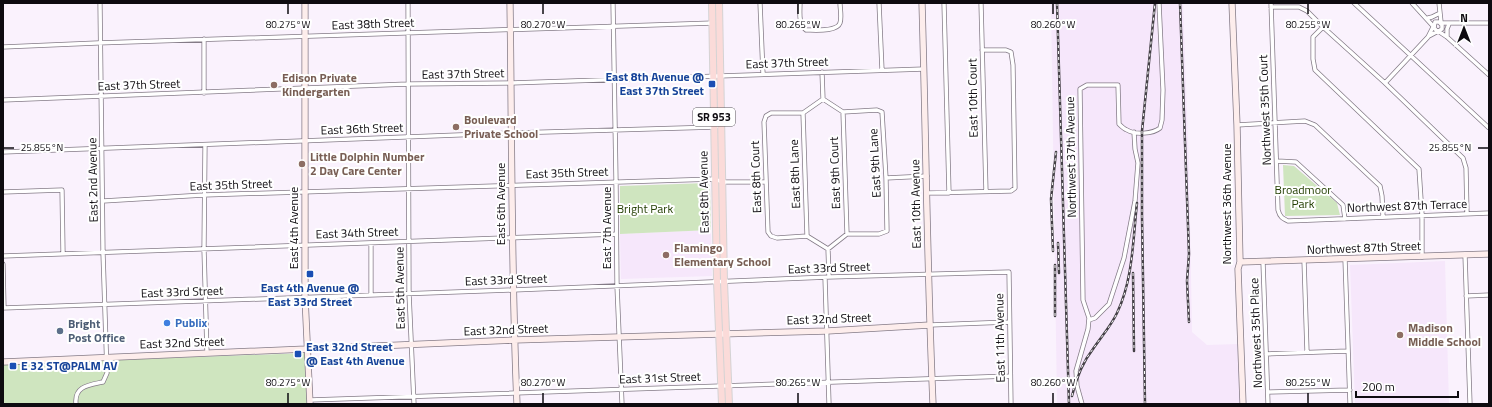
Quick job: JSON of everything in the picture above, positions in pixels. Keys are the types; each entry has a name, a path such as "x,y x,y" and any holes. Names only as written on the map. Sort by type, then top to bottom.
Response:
{"main road":[{"name":"East 8th Avenue","path":"712,3 719,334 724,386 728,404"},
{"name":"East 8th Avenue","path":"719,3 726,334 722,404"}],"street":[{"name":"East 2nd Avenue","path":"76,404 75,397 78,391 91,384 103,382 107,373 103,253 100,3"},
{"name":"East 4th Avenue","path":"306,3 305,297 310,402"},
{"name":"East 5th Avenue","path":"408,3 409,293 414,404"},
{"name":"East 6th Avenue","path":"510,3 512,237 517,404"},
{"name":"East 7th Avenue","path":"612,3 618,337 622,404"},
{"path":"760,3 763,74"},
{"path":"800,3 800,23 806,30 833,29 838,27 840,22 840,3"},
{"path":"879,3 882,70"},
{"name":"East 10th Avenue","path":"922,3 928,274 933,404"},
{"path":"944,3 949,193"},
{"name":"East 10th Court","path":"981,3 986,192"},
{"path":"1089,320 1093,320 1097,317 1110,302 1130,234 1138,163 1135,150 1134,132 1155,131 1160,128 1162,124 1163,90 1159,3"},
{"name":"Northwest 36th Avenue","path":"1232,3 1237,125 1240,262 1238,269 1242,404"},
{"path":"1354,3 1489,128"},
{"path":"1412,3 1427,17 1438,31 1488,72"},
{"path":"1385,83 1428,37 1438,31 1440,24 1439,3"},
{"path":"1271,5 1299,8 1307,11 1464,158 1466,168 1467,214"},
{"name":"Northwest 35th Court","path":"1271,5 1278,210 1280,216"},
{"path":"1439,9 1438,14 1440,24 1447,37"},
{"path":"1427,17 1432,17 1438,14"},
{"path":"1427,17 1440,24"},
{"name":"East 38th Street","path":"3,47 408,32 720,23"},
{"path":"1428,37 1433,26 1440,24 1489,23"},
{"path":"1447,37 1447,29 1449,24"},
{"path":"1323,27 1313,37 1313,59 1315,70 1419,169 1421,183 1422,257"},
{"path":"204,39 204,92"},
{"path":"926,193 1011,191 1015,188 1013,65 1011,52 1006,50 982,50"},
{"name":"East 37th Street","path":"3,100 408,84 511,83 924,69"},
{"path":"822,72 823,99"},
{"name":"Northwest 37th Avenue","path":"1082,404 1077,386 1076,371 1088,329 1089,320 1083,300 1080,89 1087,85 1118,85 1119,124 1126,130 1134,132"},
{"path":"823,99 843,112"},
{"path":"803,113 823,99"},
{"name":"East 9th Lane","path":"843,112 877,110 882,112 886,178 886,231 879,234 848,234"},
{"name":"East 9th Court","path":"843,112 848,234"},
{"name":"East 8th Court","path":"803,113 771,113 766,116 764,122 768,232 771,236 777,238 807,236"},
{"name":"East 8th Lane","path":"803,113 807,236"},
{"path":"1237,125 1305,121 1315,125 1380,186 1383,217"},
{"name":"East 36th Street","path":"3,152 205,146 305,140 721,127"},
{"path":"205,146 204,249 207,353"},
{"path":"1277,160 1296,162 1343,205 1345,219"},
{"path":"886,178 927,176"},
{"name":"East 35th Street","path":"103,201 204,195 616,181 715,179 722,182 766,182"},
{"path":"3,192 62,190 63,253"},
{"name":"Northwest 87th Terrace","path":"1280,216 1288,221 1489,213"},
{"name":"East 34th Street","path":"3,256 616,234"},
{"path":"828,249 848,234"},
{"path":"807,236 828,249"},
{"path":"371,243 371,295"},
{"path":"828,249 827,331 829,404"},
{"name":"Northwest 87th Street","path":"1240,262 1489,254"},
{"path":"1465,255 1470,404"},
{"path":"1345,259 1350,404"},
{"path":"1304,260 1307,352"},
{"name":"Northwest 35th Place","path":"1263,262 1268,404"},
{"path":"3,264 4,308"},
{"name":"East 33rd Street","path":"4,308 1009,272"},
{"name":"East 11th Avenue","path":"1009,272 1011,404"},
{"path":"1466,296 1489,295"},
{"name":"East 32nd Street","path":"3,362 514,340 827,331 1009,322"},
{"path":"1266,354 1348,351"},
{"name":"East 31st Street","path":"310,402 828,381 1010,376"},
{"path":"1268,392 1350,390"}],"shaded area":[{"path":"1051,3 1183,3 1189,167 1192,332 1207,345 1238,344 1241,404 1057,404"},
{"name":"Flamingo Elementary School","path":"711,230 712,276 621,279 620,234"},
{"name":"Madison Middle School","path":"1445,261 1449,404 1355,404 1350,265"}],"green space":[{"name":"Broadmoor Park","path":"1283,165 1294,166 1337,203 1340,215 1285,216"},
{"name":"Bright Park","path":"707,183 710,186 711,230 620,234 620,186"},
{"path":"306,353 308,404 3,404 3,364"}],"railway":[{"path":"1057,3 1069,404"},
{"path":"1145,404 1142,131 1155,3"},
{"path":"1180,3 1189,254 1187,281 1189,322"},
{"path":"1053,251 1051,199 1056,152"},
{"path":"1072,396 1078,377 1089,354 1112,322 1122,300 1132,259 1137,203"},
{"path":"1058,243 1059,273"},
{"path":"1055,265 1055,316"},
{"path":"1133,273 1134,351"}],"place":[{"name":"East 8th Avenue @ East 37th Street","path":"712,84"},
{"name":"Edison Private Kindergarten","path":"274,85"},
{"name":"Boulevard Private School","path":"456,127"},
{"name":"Little Dolphin Number 2 Day Care Center","path":"302,164"},
{"name":"Flamingo Elementary School","path":"666,255"},
{"name":"East 4th Avenue @ East 33rd Street","path":"310,274"},
{"name":"Publix","path":"167,323"},
{"name":"Bright Post Office","path":"60,331"},
{"name":"Madison Middle School","path":"1400,335"},
{"name":"East 32nd Street @ East 4th Avenue","path":"298,354"},
{"name":"E 32 ST@PALM AV","path":"13,366"}]}
